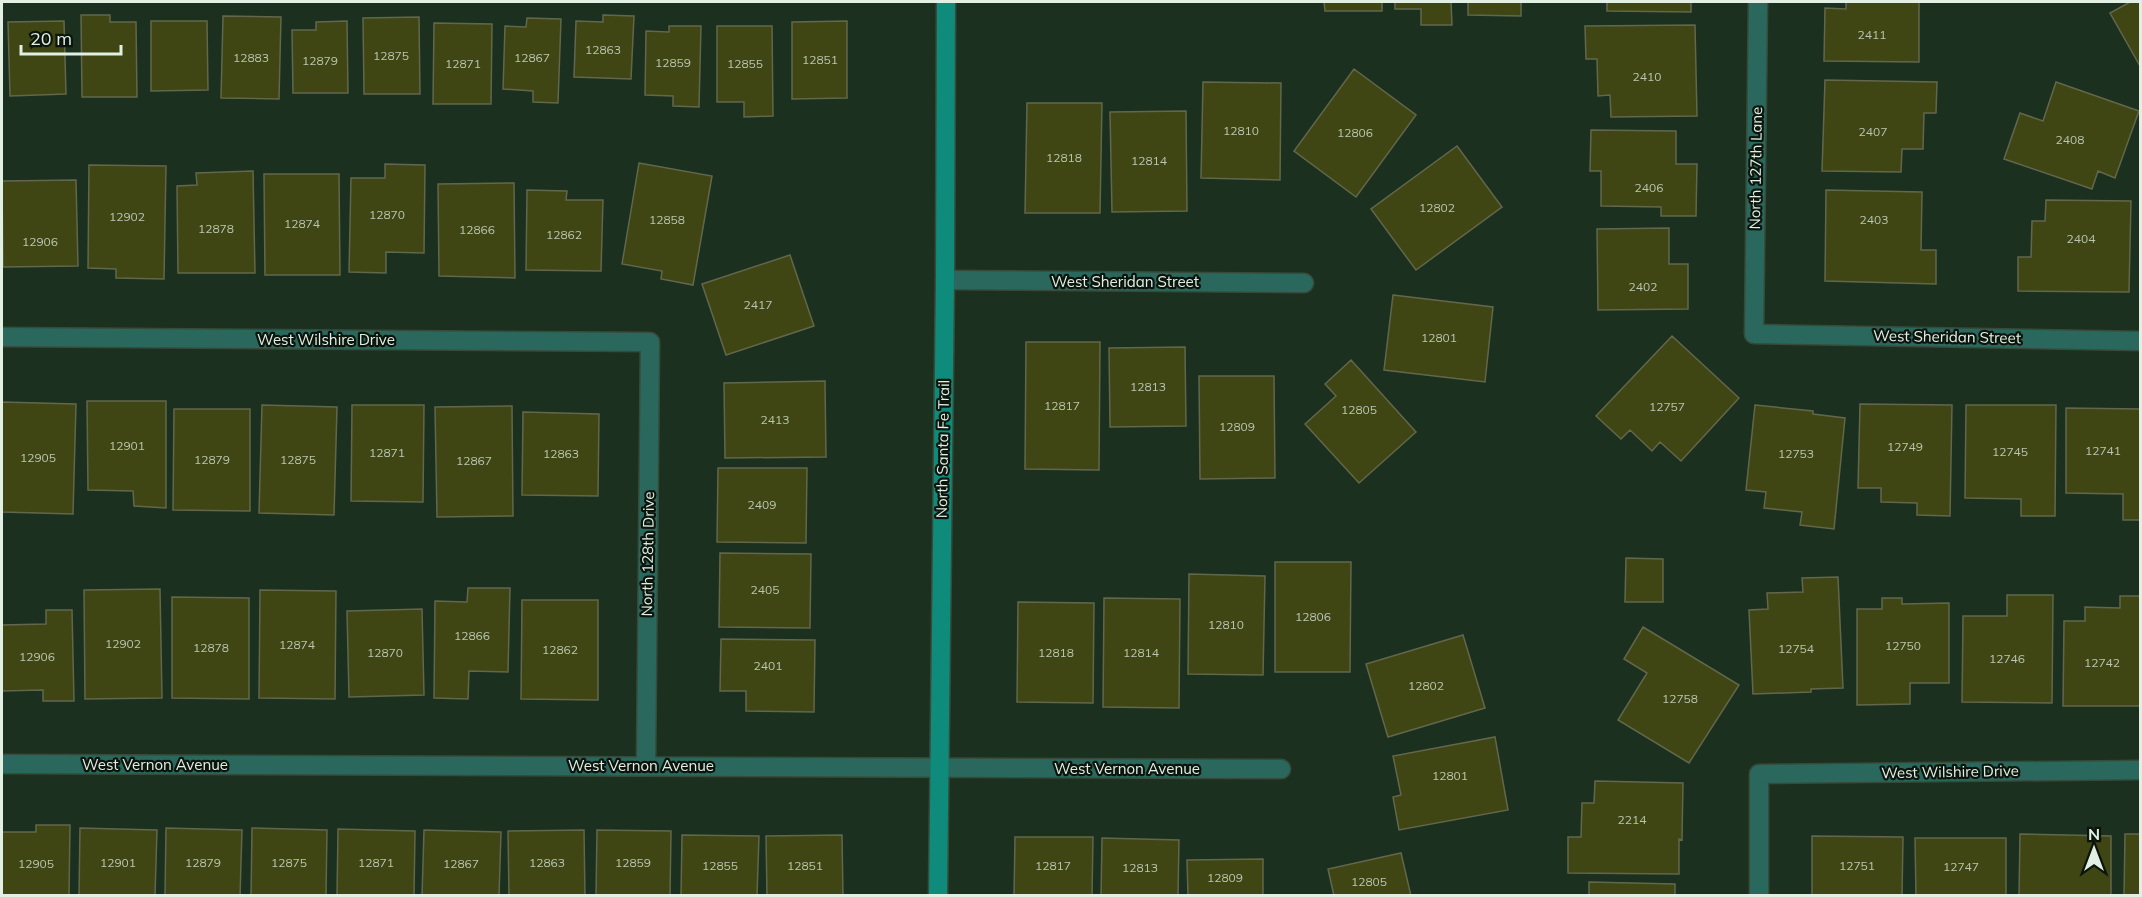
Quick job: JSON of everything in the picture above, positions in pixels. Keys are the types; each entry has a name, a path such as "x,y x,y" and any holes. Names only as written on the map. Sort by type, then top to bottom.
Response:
{"street":[{"name":"North Santa Fe Trail","path":"938,896 946,2"},
{"name":"North 127th Lane","path":"1754,334 1758,2"},
{"name":"West Sheridan Street","path":"945,280 1304,283"},
{"name":"West Sheridan Street","path":"1754,334 2140,340"},
{"name":"West Wilshire Drive","path":"2,337 650,342"},
{"name":"North 128th Drive","path":"646,766 650,342"},
{"name":"West Vernon Avenue","path":"2,764 1281,769"},
{"name":"West Wilshire Drive","path":"1759,896 1759,774 2140,770"}],"building":[{"path":"1324,2 1382,2 1382,11 1325,11"},
{"path":"1395,2 1451,2 1452,25 1421,25 1421,9 1395,9"},
{"path":"1468,2 1521,2 1521,16 1468,15"},
{"path":"1607,2 1691,2 1691,12 1607,11"},
{"path":"1846,2 1919,2 1919,62 1824,61 1825,8 1846,9"},
{"path":"2130,2 2140,2 2140,66 2110,13"},
{"path":"81,15 110,15 110,22 136,22 137,97 82,97"},
{"path":"603,15 634,16 631,79 574,77 576,21 603,22"},
{"path":"223,16 281,17 279,99 221,98"},
{"path":"419,17 420,94 364,94 363,18"},
{"path":"527,18 561,19 558,103 533,102 533,91 503,89 505,26 526,27"},
{"path":"64,21 66,94 10,96 8,22"},
{"path":"151,21 207,21 208,90 151,91"},
{"path":"347,21 348,93 293,93 292,30 316,30 316,22"},
{"path":"847,21 847,98 792,99 792,22"},
{"path":"434,23 492,24 491,104 433,104"},
{"path":"1695,25 1697,116 1611,117 1610,95 1598,96 1597,59 1586,59 1585,26"},
{"path":"669,26 701,26 699,107 673,106 673,96 645,95 646,31 669,32"},
{"path":"717,26 772,26 773,116 744,117 744,102 717,102"},
{"path":"1354,69 1416,115 1356,197 1294,151"},
{"path":"1825,80 1937,82 1936,113 1924,113 1923,149 1902,149 1901,172 1822,171"},
{"path":"1203,82 1281,83 1280,180 1201,178"},
{"path":"2056,82 2139,111 2115,178 2098,171 2092,189 2004,159 2020,113 2043,121"},
{"path":"1027,103 1102,103 1100,213 1025,213"},
{"path":"1186,111 1187,211 1112,212 1110,112"},
{"path":"1591,130 1676,131 1676,164 1697,164 1696,216 1661,216 1661,207 1601,206 1601,171 1590,171"},
{"path":"1457,146 1502,207 1416,270 1371,209"},
{"path":"639,163 712,176 693,285 661,279 662,271 622,264"},
{"path":"385,164 425,165 424,253 386,252 386,273 349,272 351,178 385,178"},
{"path":"89,165 166,166 164,279 116,278 116,269 88,268"},
{"path":"253,171 255,273 178,273 177,186 197,185 196,173"},
{"path":"264,174 339,174 340,275 265,275"},
{"path":"76,180 78,266 3,267 2,181"},
{"path":"514,183 515,278 439,276 438,184"},
{"path":"527,190 567,191 566,200 603,200 601,271 526,270"},
{"path":"1826,190 1922,192 1921,250 1936,250 1936,284 1825,281"},
{"path":"2046,200 2131,201 2129,292 2018,291 2018,257 2031,257 2032,221 2045,221"},
{"path":"1669,228 1669,264 1688,264 1688,309 1598,310 1597,229"},
{"path":"790,255 814,326 726,355 702,284"},
{"path":"1393,295 1493,307 1485,382 1384,370"},
{"path":"1672,336 1739,398 1681,461 1660,442 1652,451 1630,430 1621,439 1596,416"},
{"path":"1026,342 1100,342 1099,470 1025,469"},
{"path":"1185,347 1186,426 1110,427 1109,348"},
{"path":"1351,360 1416,432 1359,483 1305,424 1336,396 1325,384"},
{"path":"1199,376 1274,376 1275,478 1200,479"},
{"path":"825,381 826,457 725,458 724,383"},
{"path":"87,401 166,401 166,508 134,506 133,491 88,490"},
{"path":"2,402 76,404 73,514 2,512"},
{"path":"1860,404 1952,405 1950,516 1917,515 1917,503 1881,502 1881,488 1858,488"},
{"path":"262,405 337,407 334,515 259,513"},
{"path":"352,405 424,405 423,502 351,501"},
{"path":"1755,405 1813,411 1813,414 1845,418 1834,529 1800,525 1802,512 1764,508 1766,492 1746,490"},
{"path":"1966,405 2056,405 2055,516 2021,516 2021,499 1965,498"},
{"path":"512,406 513,516 437,517 435,407"},
{"path":"2066,408 2140,409 2140,520 2123,520 2123,494 2066,493"},
{"path":"174,409 250,409 250,511 173,510"},
{"path":"523,412 599,414 598,496 522,495"},
{"path":"718,468 807,468 806,543 717,542"},
{"path":"720,553 811,554 810,628 719,627"},
{"path":"1626,558 1663,559 1663,602 1625,602"},
{"path":"1275,562 1351,562 1350,672 1275,672"},
{"path":"1189,574 1265,576 1263,675 1188,674"},
{"path":"1838,577 1843,688 1811,689 1811,692 1753,694 1749,610 1768,609 1767,593 1803,592 1802,578"},
{"path":"468,588 510,588 508,672 469,671 468,699 434,698 435,601 467,602"},
{"path":"160,589 162,698 85,699 84,590"},
{"path":"260,590 336,591 335,699 259,698"},
{"path":"2007,595 2053,595 2052,703 1962,702 1963,616 2007,616"},
{"path":"2120,596 2140,596 2140,706 2063,706 2064,621 2085,621 2085,607 2120,608"},
{"path":"172,597 249,598 249,699 172,698"},
{"path":"1104,598 1180,599 1179,708 1103,707"},
{"path":"1882,598 1902,598 1902,604 1949,603 1949,683 1910,683 1910,704 1857,705 1857,609 1882,609"},
{"path":"522,600 598,600 598,700 521,699"},
{"path":"1018,602 1094,603 1093,703 1017,702"},
{"path":"422,609 424,695 349,697 347,611"},
{"path":"46,610 72,610 74,701 43,701 43,690 2,691 2,625 46,624"},
{"path":"1643,627 1739,685 1689,763 1618,720 1647,673 1624,659"},
{"path":"1463,635 1485,708 1388,737 1366,664"},
{"path":"721,639 815,640 814,712 746,711 746,691 720,691"},
{"path":"1495,737 1508,810 1399,830 1393,797 1401,795 1393,756"},
{"path":"1595,781 1683,783 1679,874 1568,873 1568,837 1581,837 1582,803 1594,803"},
{"path":"36,825 70,825 69,896 2,896 2,832 36,832"},
{"path":"80,828 157,830 155,896 79,896"},
{"path":"166,828 242,830 240,896 165,896"},
{"path":"252,828 327,830 326,896 251,896"},
{"path":"338,829 415,831 414,896 337,896"},
{"path":"424,830 501,832 499,896 422,896"},
{"path":"584,830 585,896 509,896 508,831"},
{"path":"597,830 671,831 670,896 596,896"},
{"path":"2020,834 2111,836 2111,896 2019,896"},
{"path":"2125,834 2140,834 2140,896 2124,896"},
{"path":"682,835 759,836 757,896 681,896"},
{"path":"842,835 843,896 767,896 766,836"},
{"path":"1812,836 1903,837 1902,896 1812,896"},
{"path":"1015,837 1093,837 1092,896 1014,896"},
{"path":"1102,838 1179,840 1178,896 1101,896"},
{"path":"1915,838 2006,838 2006,896 1916,896"},
{"path":"1401,853 1411,896 1334,896 1328,869"},
{"path":"1263,859 1263,896 1188,896 1187,860"},
{"path":"1589,882 1675,884 1675,896 1589,896"}]}
